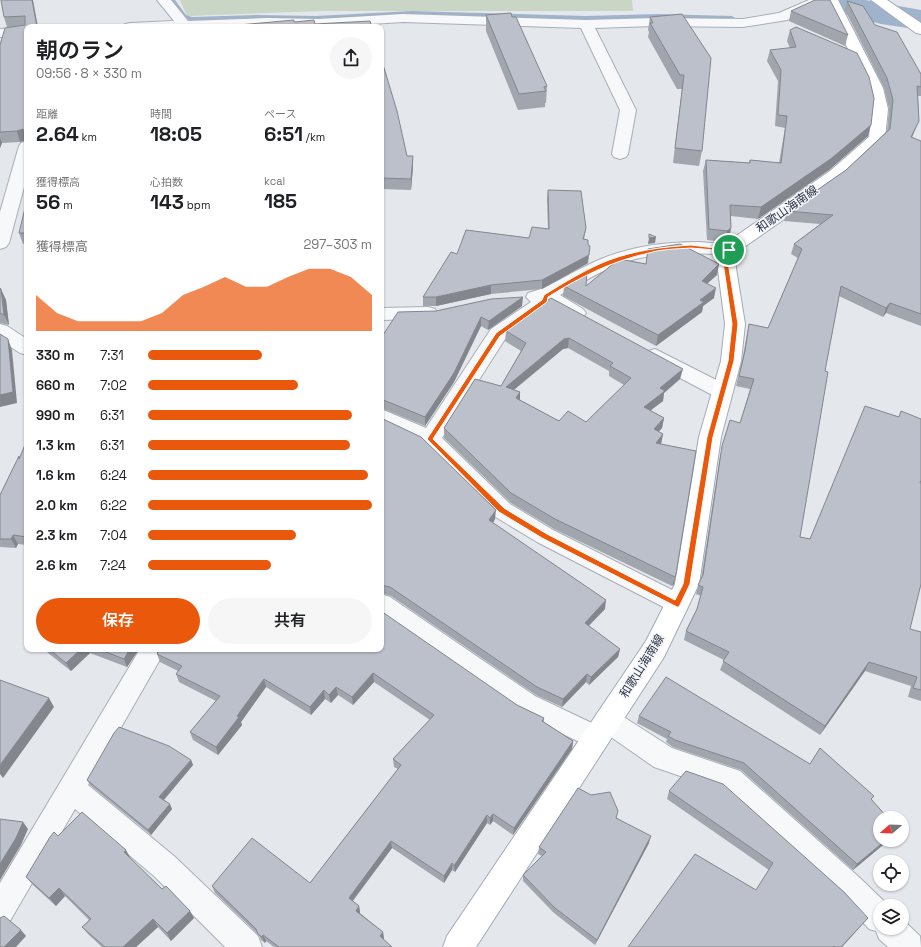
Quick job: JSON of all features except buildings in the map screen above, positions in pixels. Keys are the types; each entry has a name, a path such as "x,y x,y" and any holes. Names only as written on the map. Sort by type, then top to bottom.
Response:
{"main road":[{"name":"和歌山海南線","path":"460,946 655,649 687,584 710,437 731,361 735,324 726,262 729,250 836,175 877,138 880,109 875,88 832,0"},
{"path":"878,0 916,27"}],"street":[{"path":"164,0 192,24"},
{"path":"339,24 403,18 586,24 655,22 743,23 782,17 820,0"},
{"path":"770,20 794,30"},
{"path":"218,24 267,22 308,24"},
{"path":"586,24 628,110 620,154"},
{"path":"0,33 24,31"},
{"path":"842,52 863,61"},
{"path":"0,243 24,157"},
{"path":"515,299 546,296 574,279 611,261 650,250 691,246 729,250"},
{"path":"546,296 594,323"},
{"path":"430,439 498,334 545,301 546,296"},
{"path":"384,314 443,312"},
{"path":"0,331 24,346"},
{"path":"636,346 723,392"},
{"path":"384,418 430,439 502,510 545,536 677,604"},
{"path":"384,606 526,704 602,729 664,758 730,780 850,888 873,911"},
{"path":"0,911 151,652"},
{"path":"71,788 164,866 247,947"},
{"path":"897,935 908,947"}],"green space":[{"path":"180,0 632,0 633,11 323,11 187,16"}],"waterway":[{"path":"172,0 184,16 191,19 257,17 316,18 412,13 586,18 658,16 732,18"},
{"path":"844,0 847,5 881,14 921,20"},
{"path":"839,4 847,5"}],"route":[{"path":"691,246 729,250 726,262 735,324 731,361 710,437 687,584 677,604 545,536 502,510 430,439 498,334 545,301 546,296 574,279 611,261 650,250 691,246"}]}
